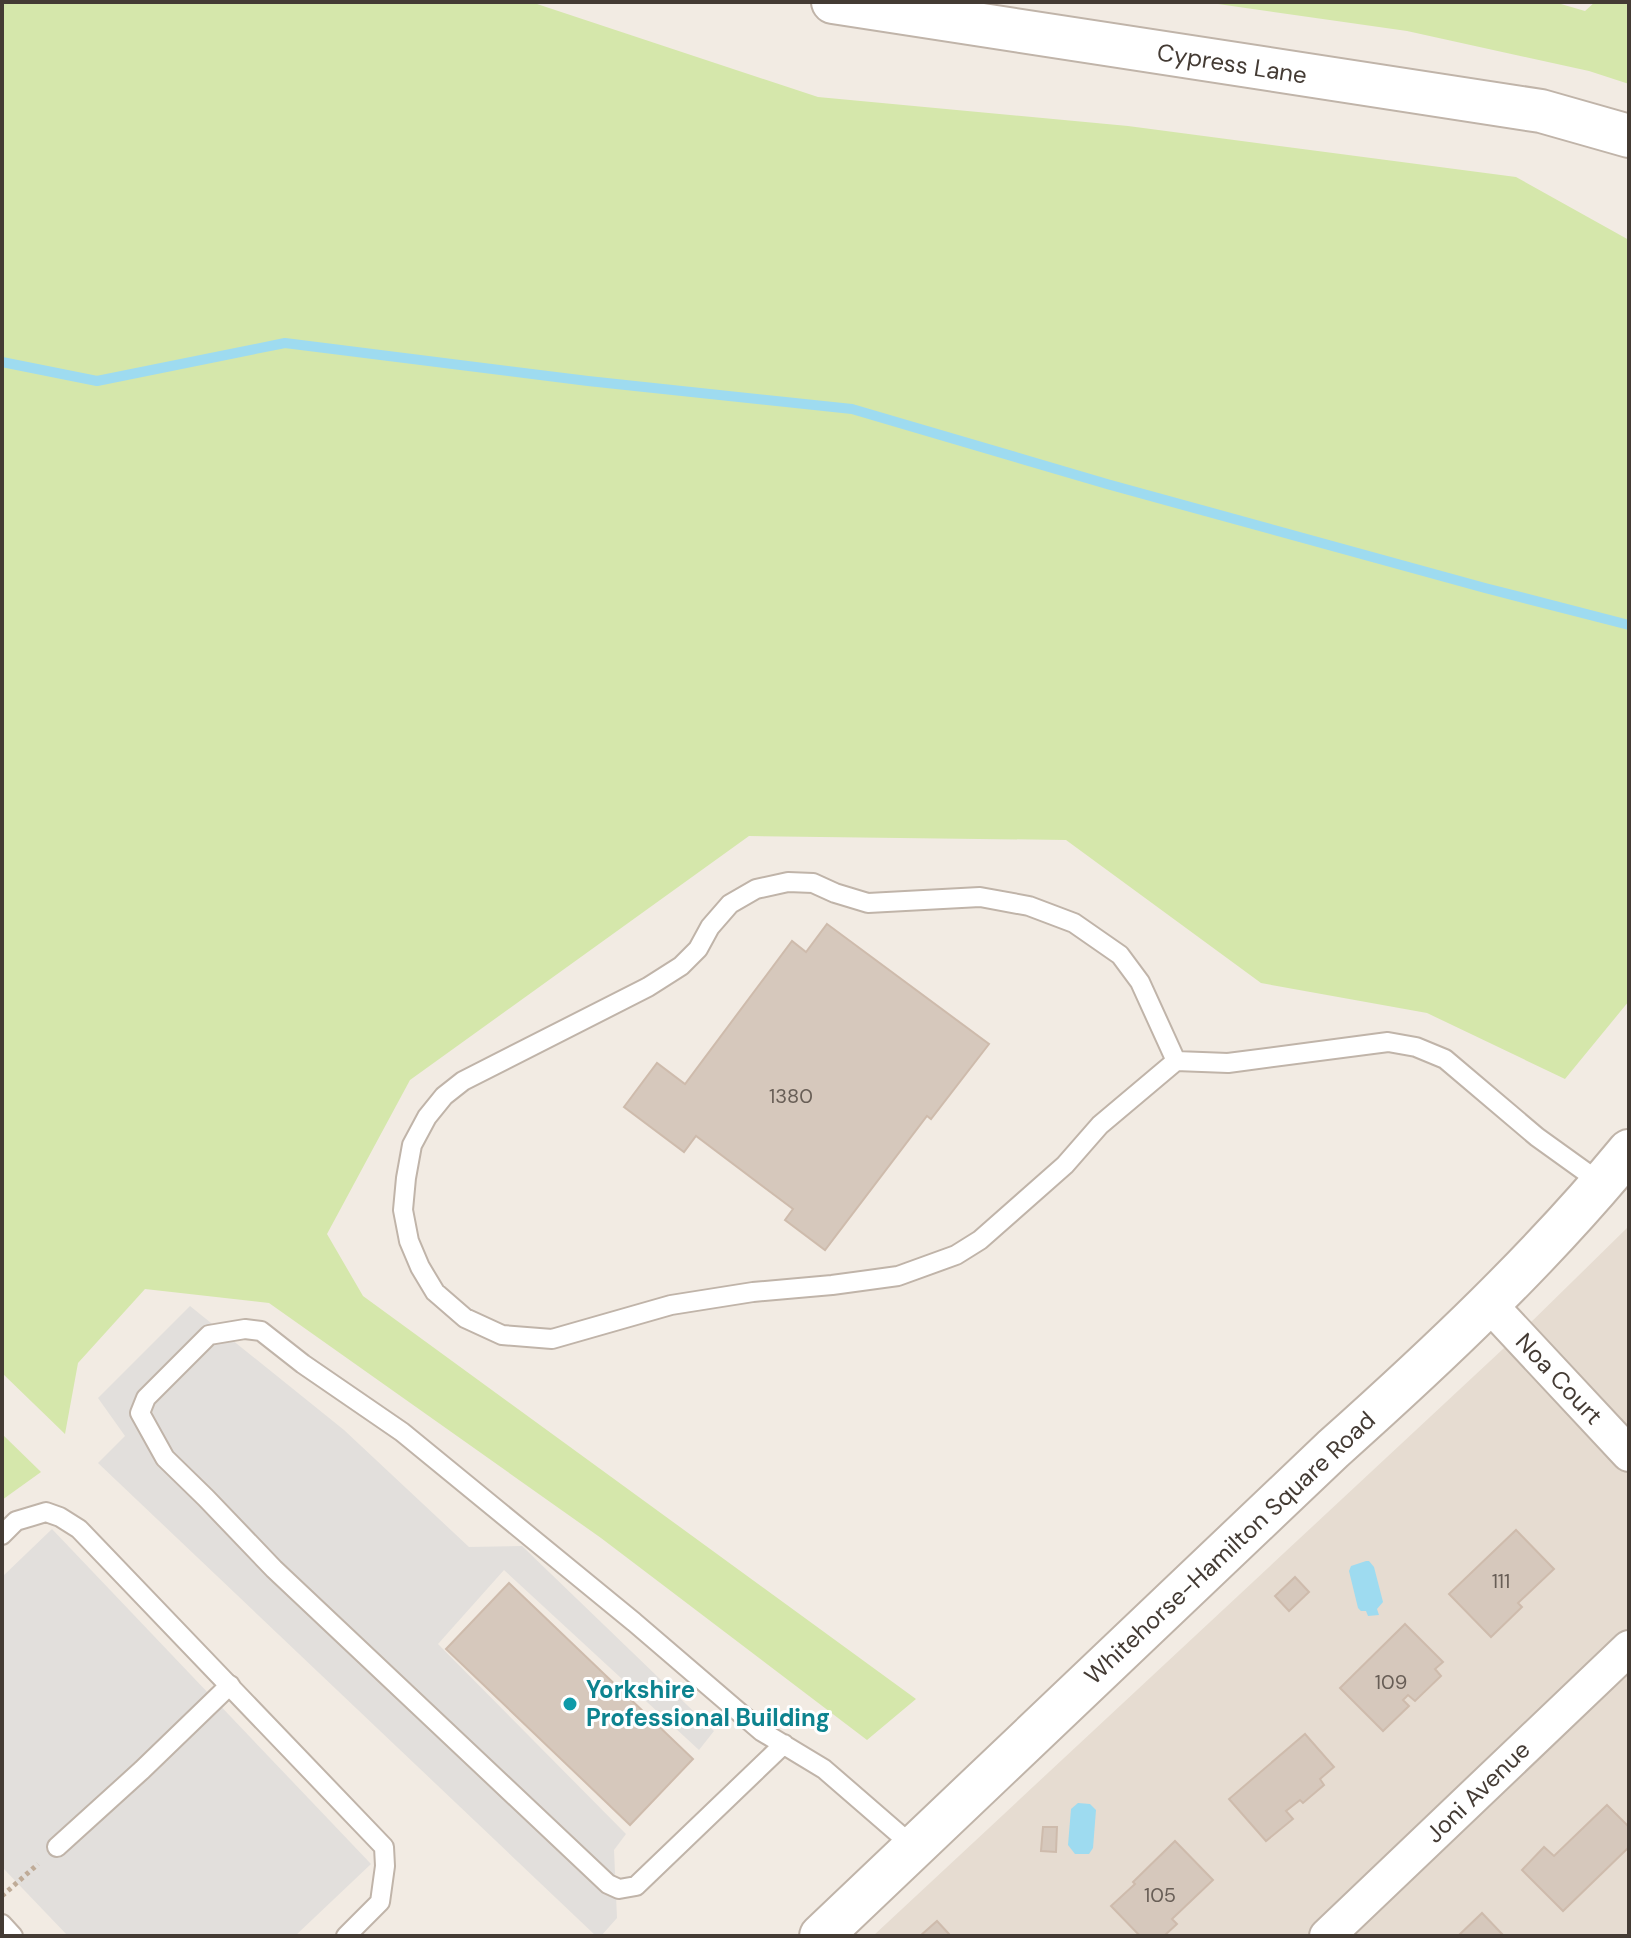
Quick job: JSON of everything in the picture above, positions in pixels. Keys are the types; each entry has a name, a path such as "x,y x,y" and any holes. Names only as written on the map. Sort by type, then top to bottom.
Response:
{"street":[{"name":"Cypress Lane","path":"833,2 1541,111 1629,136"},
{"name":"Whitehorse-Hamilton Square Road","path":"821,1936 1333,1449 1412,1379 1489,1304 1629,1151"},
{"name":"Noa Court","path":"1489,1304 1629,1454"},
{"name":"Joni Avenue","path":"1327,1936 1629,1648"}],"lane":[{"path":"1176,1061 1134,973 1120,955 1074,923 1029,906 980,897 868,903 813,883 788,882 756,889 730,904 710,927 698,949 681,966 648,987 463,1081 444,1096 427,1117 412,1145 403,1210 409,1241 435,1292 465,1318 502,1335 552,1339 671,1305 753,1292 898,1276 956,1255 980,1240 1065,1165 1100,1125 1176,1061 1228,1063 1388,1042 1416,1047 1445,1059 1537,1137 1601,1183"},
{"path":"784,1744 636,1886 619,1889 608,1884 274,1569 165,1458 140,1413 146,1398 209,1335 245,1329 261,1331 402,1432 634,1622 761,1731 784,1744 824,1769 914,1847"},
{"path":"2,1535 16,1521 46,1512 79,1529 384,1847 380,1902 346,1936"},
{"path":"57,1847 230,1685"},
{"path":"2,1924 13,1936"}],"path":[{"path":"2,1896 57,1847"}],"shaded area":[{"path":"1629,1226 1629,1936 873,1936 1518,1335"},
{"path":"190,1306 344,1430 469,1547 522,1546 714,1731 699,1750 504,1570 438,1644 626,1834 614,1850 617,1918 601,1936 596,1936 98,1463 125,1436 98,1398"},
{"path":"52,1529 371,1864 295,1936 68,1936 2,1867 2,1577"}],"green space":[{"path":"2,2 531,2 818,97 1128,126 1516,177 1629,240 1629,1001 1565,1079 1427,1013 1261,983 1066,840 749,836 410,1080 327,1234 363,1296 916,1699 867,1740 601,1538 269,1303 145,1289 78,1363 65,1434 2,1373"},
{"path":"1204,2 1554,2 1585,11 1595,2 1629,2 1629,84 1589,71 1407,31"},
{"path":"2,1434 41,1472 2,1500"}],"water":[{"path":"1366,1561 1374,1567 1383,1602 1377,1609 1379,1615 1368,1616 1366,1611 1358,1608 1349,1571 1351,1566"},
{"path":"1078,1803 1090,1804 1096,1810 1093,1848 1089,1854 1075,1854 1068,1845 1071,1809"}],"building":[{"path":"827,924 989,1044 931,1119 927,1116 825,1250 785,1220 793,1209 696,1136 684,1152 624,1107 657,1063 685,1084 792,941 806,952"},
{"path":"1516,1530 1554,1569 1518,1603 1522,1607 1491,1637 1449,1594"},
{"path":"1295,1577 1309,1592 1289,1611 1275,1596"},
{"name":"Yorkshire Professional Building","path":"509,1583 693,1759 630,1825 446,1649"},
{"path":"1405,1624 1443,1662 1435,1669 1441,1676 1415,1701 1408,1695 1403,1700 1409,1706 1383,1731 1340,1688"},
{"path":"1305,1734 1334,1767 1320,1779 1324,1785 1303,1803 1300,1800 1286,1811 1293,1819 1266,1841 1229,1799"},
{"path":"1607,1805 1629,1827 1629,1847 1563,1911 1522,1870 1544,1847 1554,1856"},
{"path":"1043,1827 1057,1827 1056,1852 1041,1851"},
{"path":"1175,1841 1213,1880 1172,1919 1177,1924 1164,1936 1140,1936 1111,1906"},
{"path":"1482,1913 1504,1936 1458,1936"},
{"path":"937,1921 948,1936 920,1936"}],"waterway":[{"path":"2,362 97,381 285,343 588,381 852,409 1107,484 1629,625"}],"place":[{"name":"Yorkshire Professional Building","path":"570,1704"}]}
